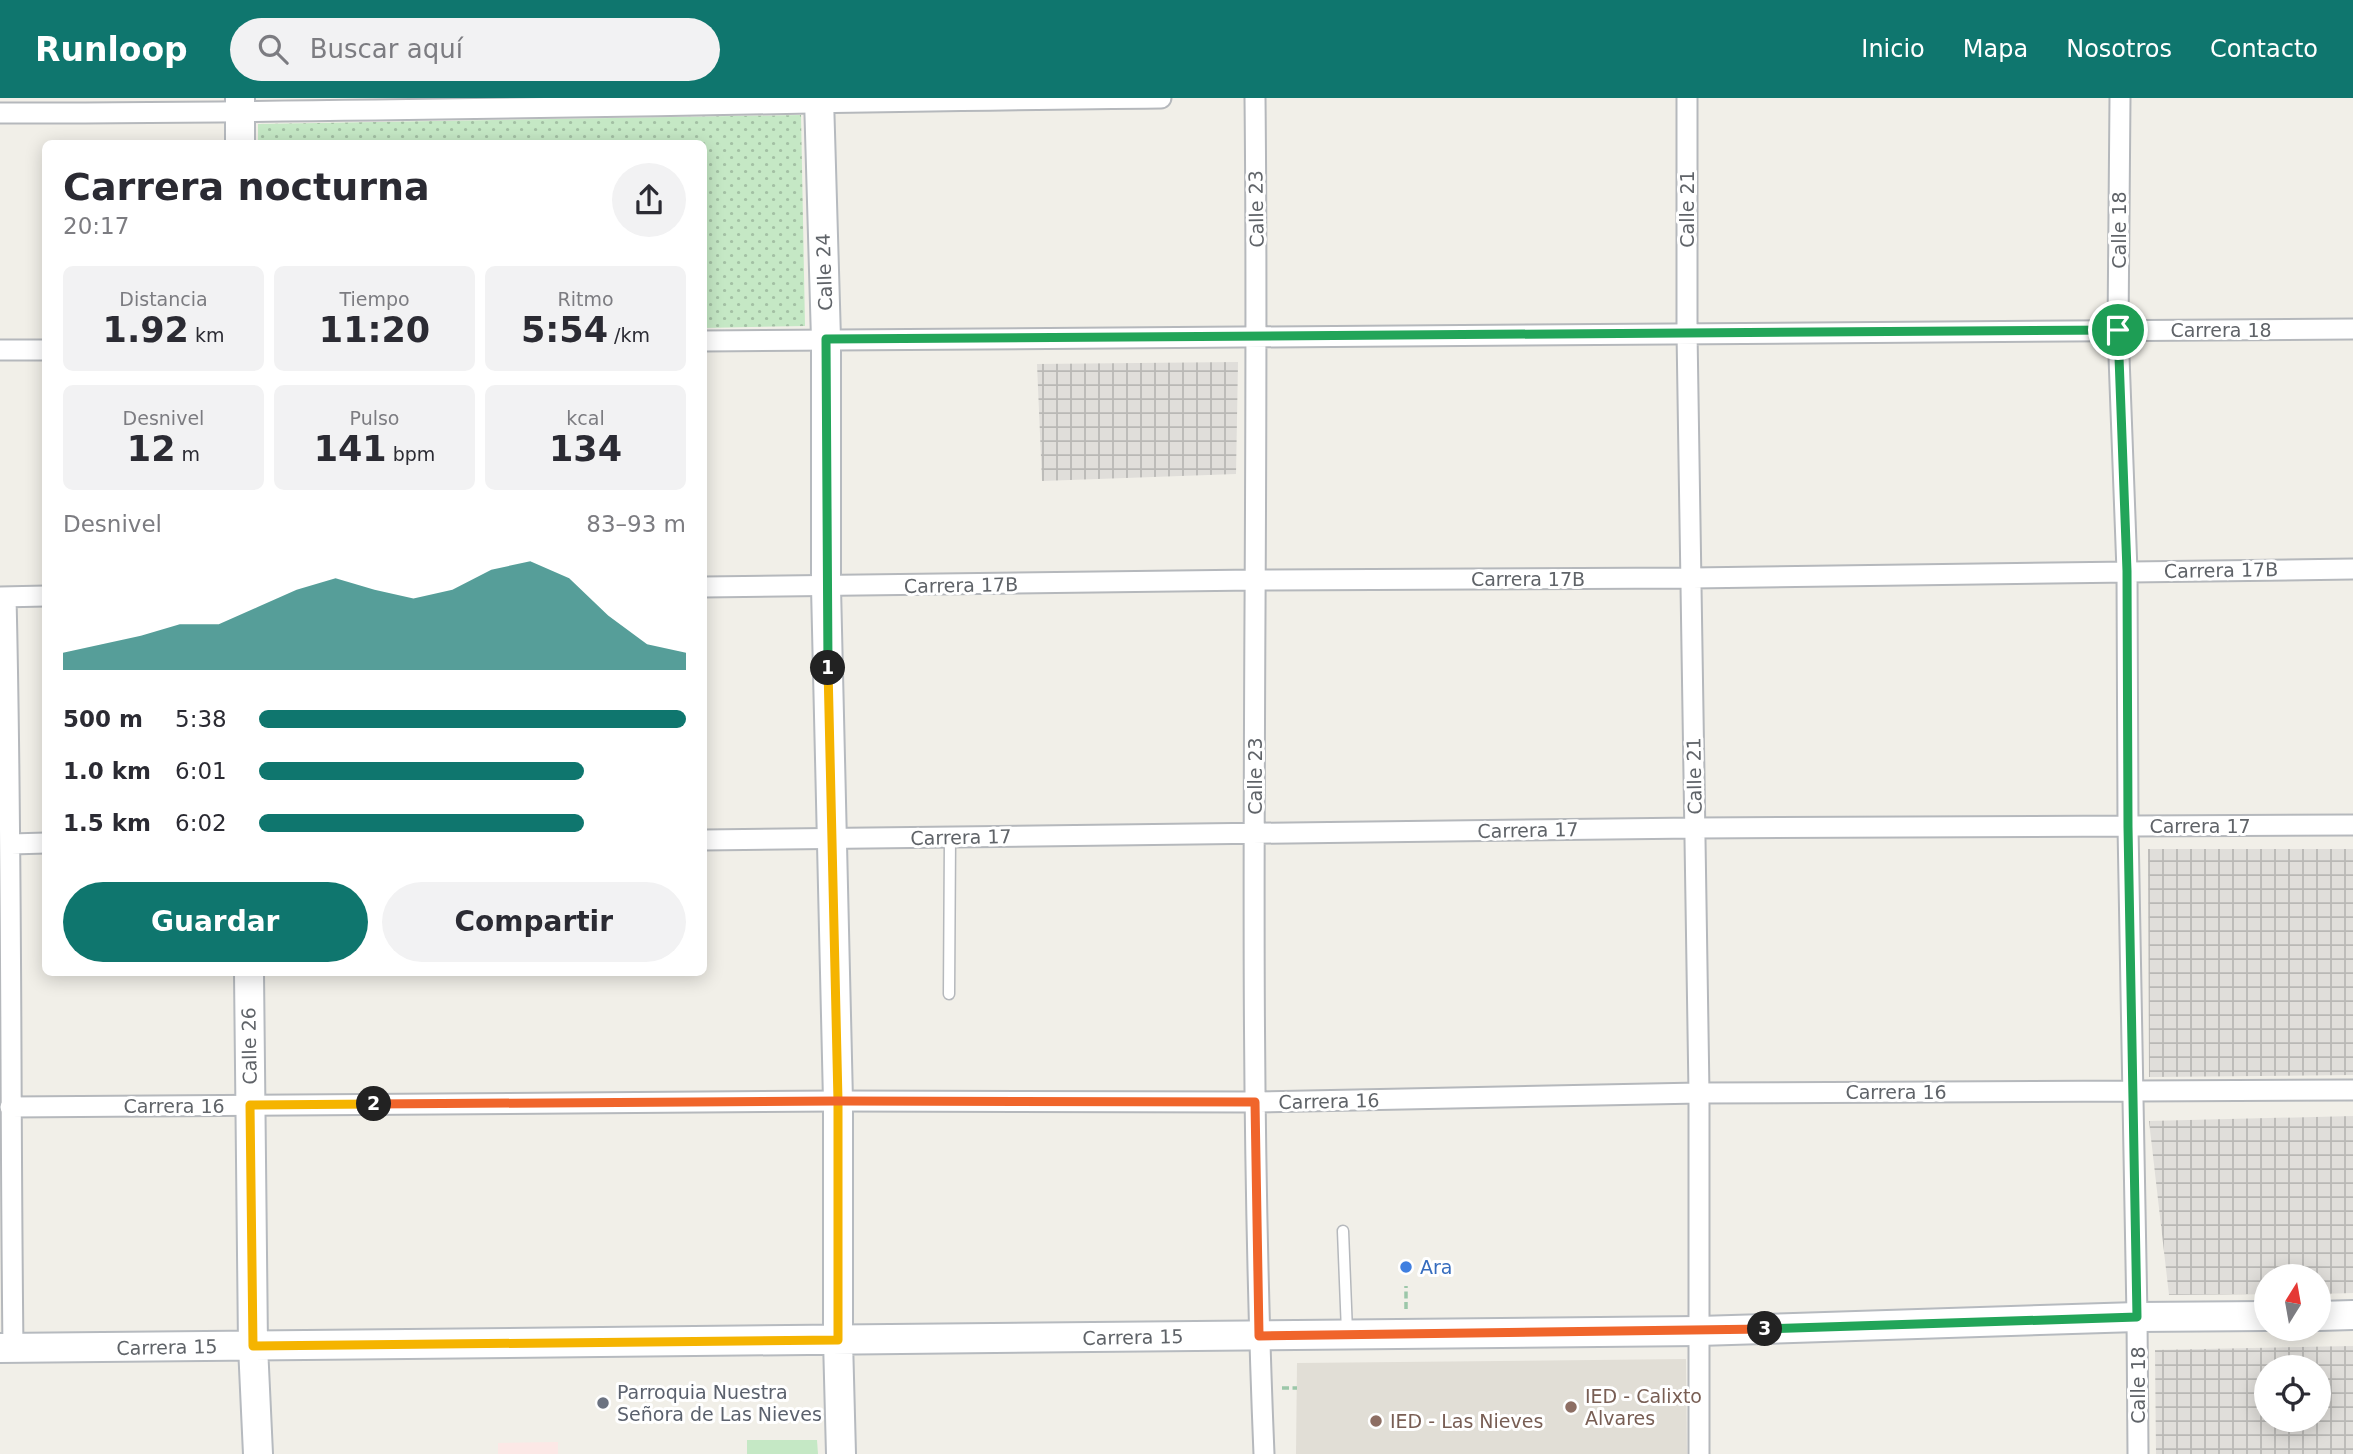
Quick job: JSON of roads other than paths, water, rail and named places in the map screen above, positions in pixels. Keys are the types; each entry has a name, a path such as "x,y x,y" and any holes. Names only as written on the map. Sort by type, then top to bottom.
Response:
{"street":[{"path":"0,113 240,105 1161,98"},
{"name":"Calle 23","path":"1255,98 1258,337 1255,1102 1264,1454"},
{"name":"Calle 21","path":"1687,98 1687,332 1699,1093 1699,1454"},
{"name":"Calle 18","path":"2120,98 2118,330 2127,571 2128,827 2138,1454"},
{"name":"Calle 24","path":"819,100 826,339 826,587 838,1101 841,1454"},
{"path":"240,105 240,140"},
{"name":"Carrera 18","path":"707,341 2353,329"},
{"path":"0,350 42,349"},
{"name":"Carrera 17B","path":"707,587 2353,569"},
{"path":"6,1348 5,1146 10,1107 4,964 11,844 5,785 3,597 42,596"},
{"name":"Carrera 17","path":"707,839 1695,828 2353,825"},
{"path":"11,844 42,844"},
{"name":"Calle 26","path":"248,976 253,1346 258,1454"},
{"name":"Carrera 16","path":"10,1107 838,1101 1255,1102 1699,1093 2353,1090"},
{"path":"2331,1315 2353,1315"},
{"name":"Carrera 15","path":"6,1348 1348,1336 1699,1331 2137,1317 2254,1316"}],"lane":[{"path":"949,994 950,837"},
{"path":"1343,1231 1348,1336"}],"place":[{"name":"Ara","path":"1406,1267"},
{"name":"Parroquia Nuestra Señora de Las Nieves","path":"603,1403"},
{"name":"IED - Calixto Alvares","path":"1571,1407"},
{"name":"IED - Las Nieves","path":"1376,1421"}]}
